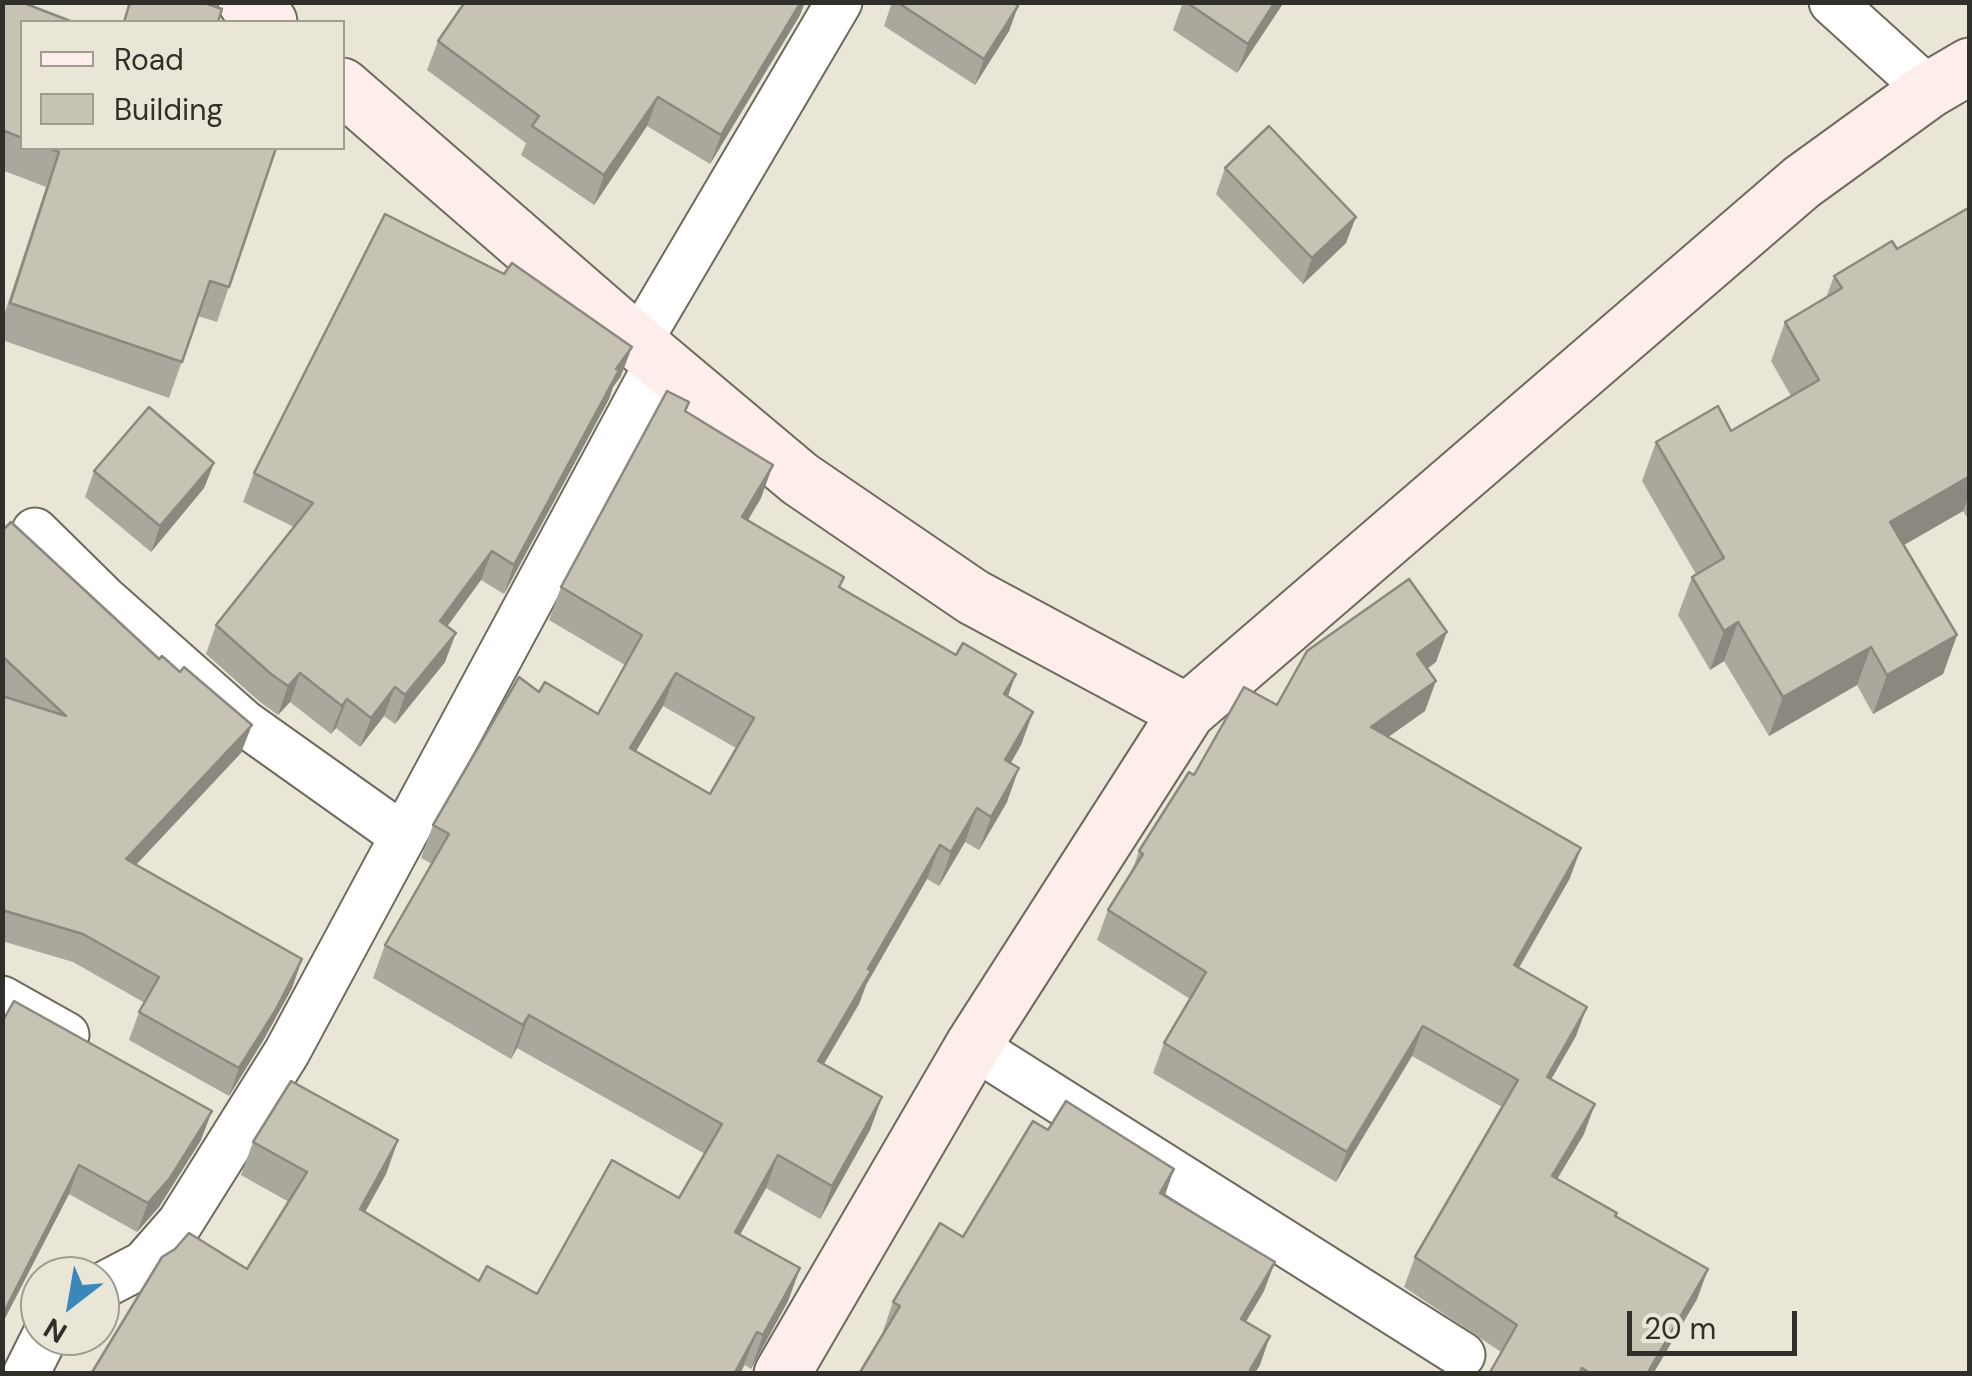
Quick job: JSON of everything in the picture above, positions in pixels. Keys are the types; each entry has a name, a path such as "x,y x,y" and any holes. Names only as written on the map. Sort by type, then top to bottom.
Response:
{"street":[{"path":"246,2 267,20"},
{"path":"120,1277 144,1264 180,1224 222,1122 287,1052 403,836 649,351 839,2"},
{"path":"782,1374 974,1046 1188,712 1802,182 1949,78 1832,2"},
{"path":"345,89 800,479 972,597 1188,712"},
{"path":"36,531 103,598 244,723 403,836"},
{"path":"2,999 95,1051"},
{"path":"974,1046 1462,1356"}],"building":[{"path":"2,2 21,2 68,20 20,20 20,137 2,130"},
{"path":"130,2 202,2 222,9 219,20 125,20"},
{"path":"465,2 801,2 721,135 658,97 604,175 532,126 539,116 438,41"},
{"path":"897,2 1013,2 1018,6 984,59"},
{"path":"1186,2 1275,2 1248,44"},
{"path":"1269,126 1356,217 1312,258 1225,168"},
{"path":"54,150 275,150 229,287 210,281 182,362 10,303 59,152"},
{"path":"1970,207 1970,476 1890,522 1957,635 1887,675 1871,647 1783,697 1738,622 1724,631 1692,577 1724,558 1656,442 1718,406 1731,431 1819,380 1785,322 1842,288 1834,276 1892,241 1897,249"},
{"path":"385,214 504,274 512,263 632,347 616,369 619,370 514,565 492,551 440,621 456,633 405,695 395,687 371,718 347,699 342,706 300,673 288,686 216,625 313,503 254,473"},
{"path":"667,391 689,402 685,411 773,465 742,517 844,577 839,587 956,655 963,643 1016,674 1004,694 1033,712 1005,760 1019,768 991,817 977,808 951,852 940,845 818,1061 882,1097 832,1186 778,1155 735,1232 800,1268 763,1335 757,1332 734,1374 91,1374 102,1356 120,1356 120,1326 162,1257 189,1233 247,1269 307,1172 253,1142 291,1081 398,1140 360,1209 479,1281 487,1266 537,1294 612,1160 679,1198 722,1124 529,1015 523,1025 385,945 449,834 433,825 519,677 539,692 545,682 598,714 642,635 561,587","holes":["676,673 754,718 710,794 630,748"]},
{"path":"149,407 214,463 160,526 94,471"},
{"path":"11,522 159,659 162,656 180,672 184,667 252,725 126,859 302,959 239,1068 139,1012 159,977 83,934 2,910 2,696 66,716 2,656 2,531"},
{"path":"1409,579 1447,632 1417,654 1436,681 1371,727 1581,848 1514,965 1587,1007 1547,1077 1595,1104 1552,1176 1708,1269 1647,1374 1591,1374 1582,1368 1579,1374 1489,1374 1517,1325 1415,1257 1518,1080 1423,1026 1347,1152 1164,1043 1206,972 1108,910 1143,854 1139,851 1189,772 1194,775 1244,687 1277,705 1307,651"},
{"path":"14,1001 212,1111 170,1178 148,1203 79,1165 33,1256 20,1256 20,1281 2,1316 2,1022"},
{"path":"1066,1101 1174,1169 1160,1193 1275,1262 1241,1319 1270,1336 1250,1370 1257,1374 859,1374 900,1306 893,1302 940,1223 963,1237 1033,1121 1048,1130"}]}
